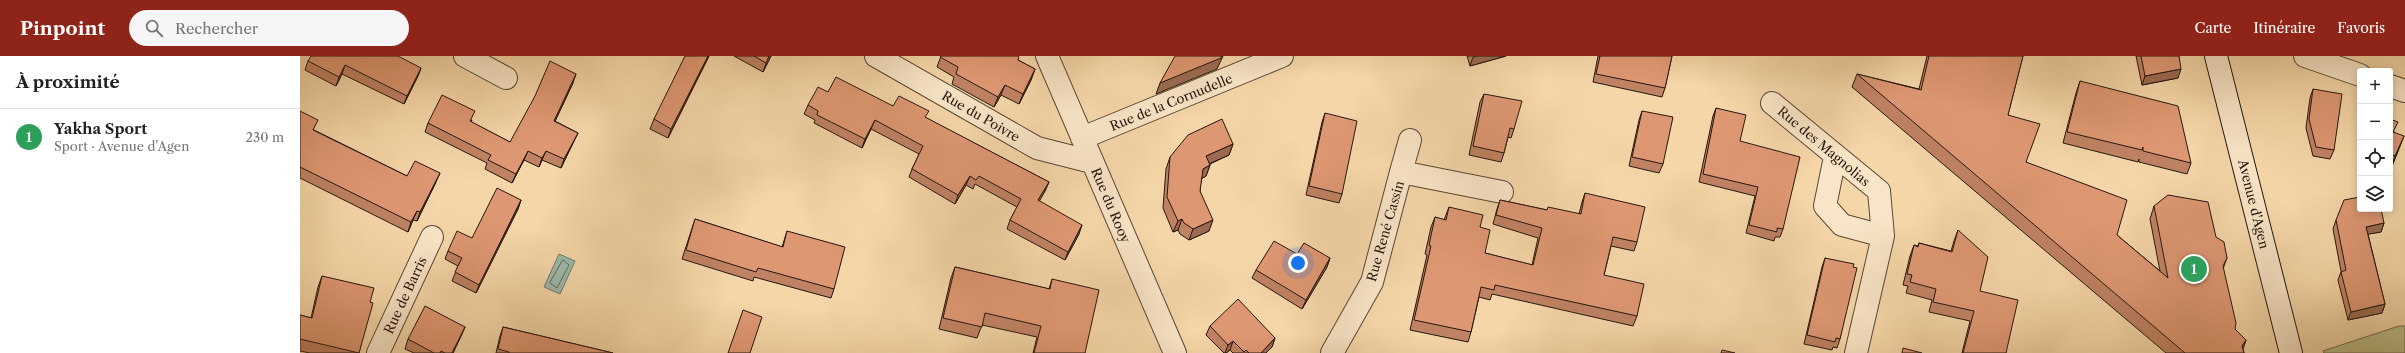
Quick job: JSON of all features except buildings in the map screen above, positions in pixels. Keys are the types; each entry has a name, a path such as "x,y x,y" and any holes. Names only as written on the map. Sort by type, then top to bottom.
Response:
{"street":[{"path":"465,56 506,78"},
{"name":"Rue du Poivre","path":"876,56 1037,148 1092,162"},
{"name":"Rue du Rooy","path":"1047,56 1175,353"},
{"name":"Rue de la Cornudelle","path":"1082,138 1282,56"},
{"name":"Avenue d'Agen","path":"2216,56 2291,353"},
{"path":"2306,56 2357,74"},
{"path":"2393,87 2405,91"},
{"name":"Rue des Magnolias","path":"1772,103 1835,157 1879,191 1883,236 1856,353"},
{"name":"Rue René Cassin","path":"1332,353 1372,282 1410,140"},
{"path":"1835,157 1825,206 1842,225 1883,236"},
{"name":"Rue René Cassin","path":"1401,172 1502,192"},
{"name":"Rue de Barris","path":"378,353 432,237"}],"green space":[{"path":"2399,326 2405,326 2405,353 2324,353 2323,351"}],"water":[{"path":"559,254 575,261 560,294 544,287"}],"place":[{"name":"Yakha Sport","path":"2194,269"}]}
